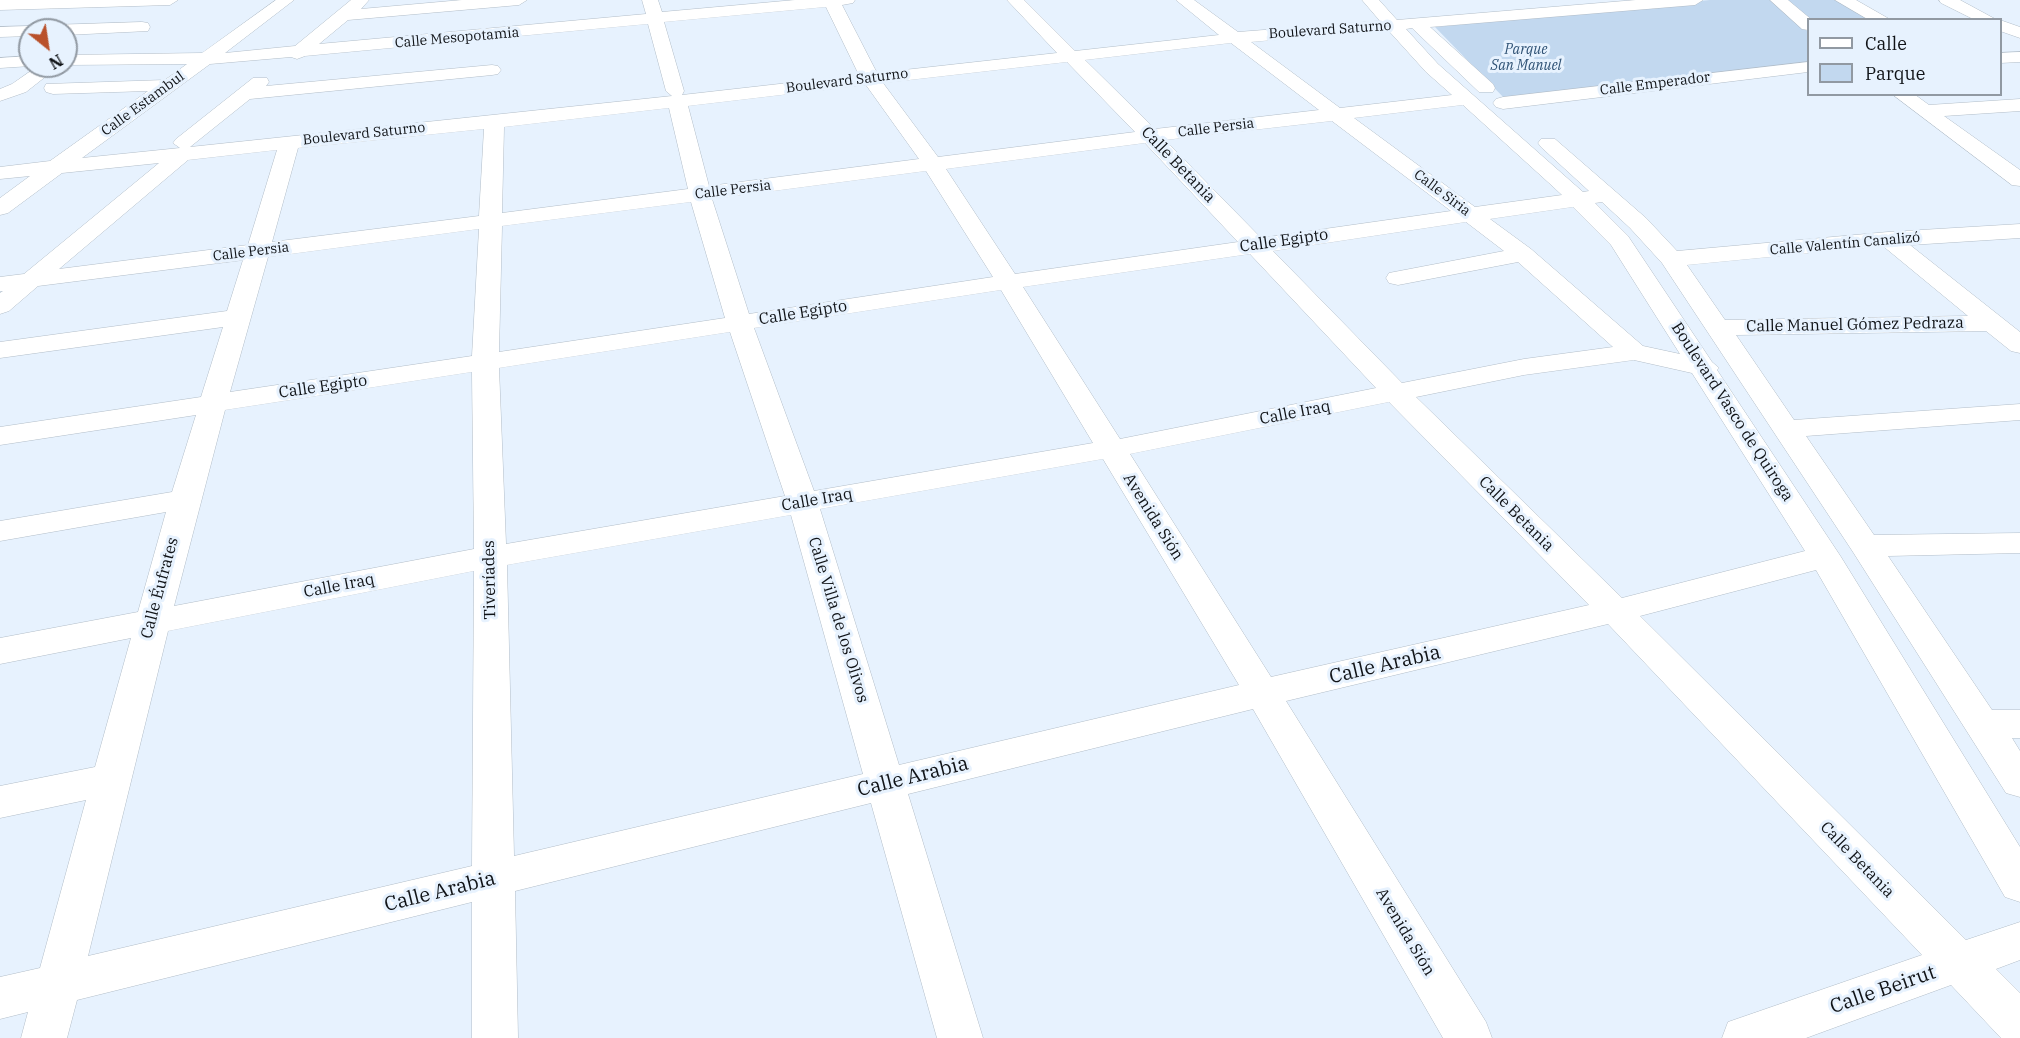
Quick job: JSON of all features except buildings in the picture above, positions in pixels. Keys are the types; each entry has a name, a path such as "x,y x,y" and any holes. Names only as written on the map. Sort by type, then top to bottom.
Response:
{"street":[{"path":"0,5 170,0"},
{"path":"124,42 178,0"},
{"name":"Calle Estambul","path":"0,208 286,0"},
{"path":"0,306 33,280 244,94 299,53 362,0"},
{"path":"344,15 519,0"},
{"name":"Tiveríades","path":"495,1038 490,557 485,363 494,106 492,70 495,45 531,0"},
{"name":"Calle Villa de los Olivos","path":"650,0 700,194 739,322 803,503 960,1038"},
{"name":"Calle Mesopotamia","path":"78,60 207,58 299,53 656,20 836,0"},
{"name":"Avenida Sión","path":"836,0 868,74 933,165 1008,282 1262,693 1469,1038"},
{"name":"Calle Betania","path":"1015,0 1150,136 1396,393 1615,612 2020,1026"},
{"name":"Calle Siria","path":"1184,0 1523,254 1634,352 1705,368"},
{"name":"Boulevard Vasco de Quiroga","path":"1370,0 1402,18 1519,117"},
{"name":"Boulevard Saturno","path":"1402,18 1487,4 1585,0"},
{"name":"Boulevard Saturno","path":"0,173 63,162 183,149 494,106 676,96 1229,34 1402,18 1695,0"},
{"path":"1778,0 1807,23"},
{"path":"1843,0 1879,18"},
{"path":"1947,0 1985,18"},
{"name":"Boulevard Vasco de Quiroga","path":"1402,18 1432,68 1467,99 1593,197 1638,223 1671,259 1865,546 2020,782"},
{"path":"2002,25 2020,33"},
{"path":"78,29 142,27"},
{"path":"0,32 18,31"},
{"path":"2002,58 2020,57"},
{"path":"0,63 18,62"},
{"name":"Calle Emperador","path":"1503,103 1807,67"},
{"path":"244,94 492,70"},
{"path":"0,95 20,88 34,78"},
{"path":"53,88 172,85"},
{"path":"1904,96 2020,180"},
{"name":"Calle Persia","path":"0,284 1150,136 1467,99"},
{"path":"1924,111 2020,105"},
{"name":"Boulevard Saturno","path":"183,149 290,142 494,106"},
{"name":"Boulevard Vasco de Quiroga","path":"1536,132 1593,197 1705,368 1825,557 2020,884"},
{"name":"Calle Éufrates","path":"44,1038 151,622 236,318 290,142"},
{"path":"1995,163 2020,161"},
{"name":"Boulevard Saturno","path":"0,164 63,162"},
{"name":"Calle Egipto","path":"0,436 739,322 1469,213 1593,197"},
{"name":"Calle Valentín Canalizó","path":"1671,259 1888,239 2020,231"},
{"path":"1888,239 2020,345"},
{"path":"1398,278 1523,254"},
{"path":"0,350 236,318"},
{"name":"Calle Manuel Gómez Pedraza","path":"1717,328 1993,323"},
{"name":"Calle Iraq","path":"0,651 490,557 1112,449 1524,367 1634,352"},
{"path":"1786,429 2020,412"},
{"path":"0,531 185,499"},
{"path":"1865,546 2020,543"},
{"name":"Calle Arabia","path":"0,998 1262,693 1615,612 1825,557"},
{"path":"1982,724 2020,723"},
{"path":"0,802 110,780"},
{"name":"Calle Beirut","path":"1745,1038 2020,941"}],"green space":[{"name":"Parque San Manuel","path":"1710,0 1776,0 1807,31 1807,65 1506,100 1435,27"},
{"path":"1778,0 1843,0 1881,18 1807,18 1807,24"}]}
